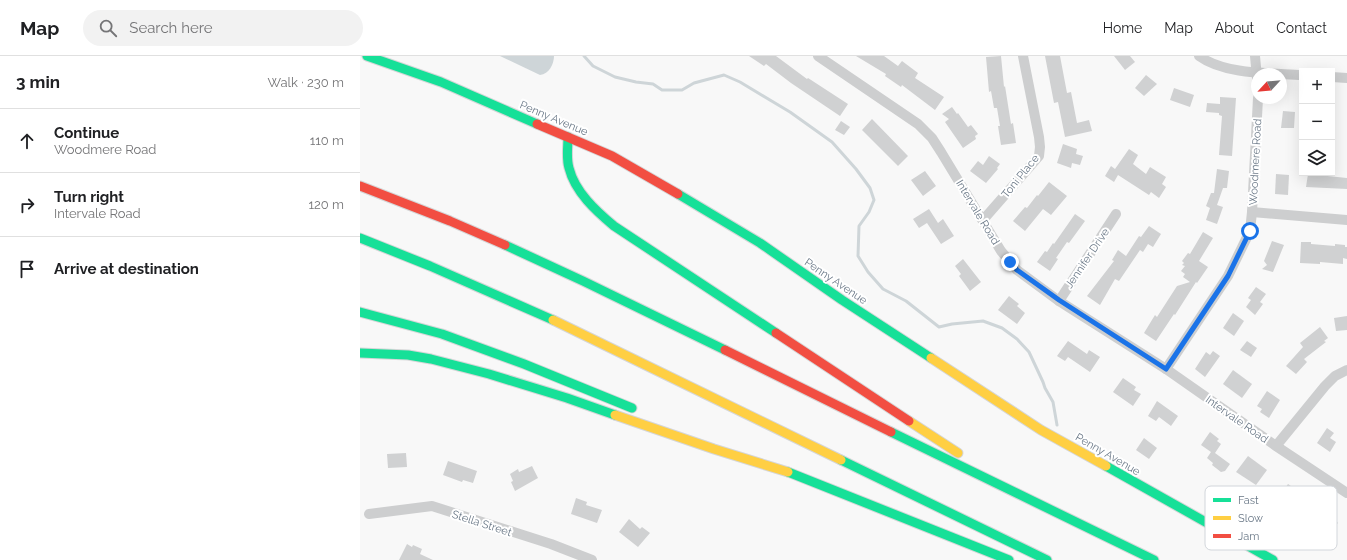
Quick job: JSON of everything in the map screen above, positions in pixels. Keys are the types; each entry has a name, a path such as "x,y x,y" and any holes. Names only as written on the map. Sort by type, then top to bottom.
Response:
{"main road":[{"name":"Penny Avenue","path":"367,56 441,82 612,156 688,198 1041,430 1205,522"},
{"path":"568,137 568,161 575,181 587,199 614,226 971,462 1014,484 1050,511"},
{"path":"360,186 482,235 590,284 1050,511 1154,560"},
{"path":"360,238 430,266 566,326 1047,560"},
{"path":"360,312 442,334 524,364 640,411"},
{"path":"360,353 408,355 431,359 489,374 567,398 714,449 793,473"},
{"path":"684,429 1009,560"},
{"name":"Penny Avenue","path":"1255,550 1273,560"}],"street":[{"name":"Intervale Road","path":"818,56 918,124 932,138 1001,251 1017,270 1059,300 1166,369 1276,446 1336,486"},
{"name":"Toni Place","path":"983,220 1039,156 1039,137 1023,56"},
{"path":"1199,56 1216,65 1251,74"},
{"path":"1256,56 1257,68"},
{"path":"1287,75 1299,75"},
{"path":"1335,77 1347,78"},
{"name":"Woodmere Road","path":"1166,369 1228,276 1250,231 1258,104"},
{"path":"1252,212 1347,220"},
{"name":"Jennifer Drive","path":"1059,300 1116,214"},
{"path":"1276,446 1325,386 1335,376 1347,370"},
{"name":"Intervale Road","path":"1337,486 1347,493"},
{"name":"Stella Street","path":"369,514 432,506 551,544 592,560"}],"shaded area":[{"path":"500,56 554,56 553,62 548,71 540,75"}],"building":[{"path":"749,56 776,56 807,79 808,78 848,104 840,116 766,64 764,66"},
{"path":"856,56 884,56 898,66 902,61 918,73 915,78 944,97 935,110 902,85 901,87 885,76 886,74"},
{"path":"1001,56 1004,87 1005,86 1011,124 1013,123 1016,143 1001,145 997,108 994,108 991,91 989,92 986,57"},
{"path":"1045,56 1060,56 1067,93 1071,92 1077,123 1089,120 1092,131 1065,137 1058,102 1054,103"},
{"path":"1114,56 1130,56 1135,62 1125,70"},
{"path":"1146,75 1157,84 1144,96 1135,88"},
{"path":"1174,88 1194,95 1190,107 1170,100"},
{"path":"1220,97 1236,98 1232,156 1219,155 1222,116 1219,115 1219,113 1206,112 1207,103 1220,104"},
{"path":"952,107 968,127 971,125 978,134 975,136 976,139 963,148 945,122 949,119 942,114"},
{"path":"1283,111 1295,112 1294,128 1281,128"},
{"path":"872,119 908,156 898,166 862,130"},
{"path":"841,121 850,127 844,135 835,130"},
{"path":"1063,144 1077,149 1076,154 1083,156 1080,165 1072,163 1071,168 1057,163"},
{"path":"1129,149 1138,155 1133,164 1146,174 1150,167 1166,177 1162,184 1166,187 1159,198 1151,192 1149,195 1118,175 1114,182 1105,176 1111,166 1115,169"},
{"path":"989,156 1000,164 997,168 998,169 986,183 970,171 978,161 983,165"},
{"path":"1217,169 1229,171 1227,188 1223,188 1217,205 1223,207 1217,224 1206,220 1210,208 1206,206 1211,193 1214,193"},
{"path":"925,171 936,186 923,196 911,180"},
{"path":"1276,174 1289,175 1288,195 1275,194"},
{"path":"1308,176 1347,178 1347,189 1306,187"},
{"path":"1049,182 1067,196 1051,215 1043,209 1025,231 1013,221 1025,207 1027,208"},
{"path":"929,209 938,223 943,219 954,236 941,244 927,223 919,228 913,219"},
{"path":"1075,214 1085,221 1069,243 1067,242 1056,258 1058,259 1050,271 1037,262 1045,251 1047,252 1053,243 1054,244"},
{"path":"1149,226 1161,234 1153,247 1148,244 1143,252 1140,250 1119,281 1115,279 1100,305 1087,296 1114,261 1112,260 1118,250 1126,256 1139,236 1141,237"},
{"path":"1203,232 1213,238 1199,261 1208,267 1156,341 1144,333 1155,315 1157,317 1177,286 1190,282 1183,277 1185,274 1181,271 1185,266 1182,265 1184,263 1182,261 1188,253 1190,254"},
{"path":"1272,241 1284,245 1273,272 1262,269 1267,265 1264,261"},
{"path":"1301,242 1335,246 1335,244 1345,245 1345,247 1347,247 1347,259 1343,258 1343,264 1320,262 1320,264 1300,263"},
{"path":"963,259 981,282 970,291 959,276 961,274 955,266"},
{"path":"1256,287 1266,294 1260,302 1263,304 1255,315 1246,307 1251,300 1248,298"},
{"path":"1009,296 1019,304 1017,306 1025,313 1017,324 998,310"},
{"path":"1233,313 1244,321 1234,336 1223,328"},
{"path":"1347,316 1347,330 1336,331 1334,318"},
{"path":"1320,327 1328,338 1324,341 1326,342 1304,359 1307,362 1296,374 1286,366 1303,347 1300,343"},
{"path":"1068,341 1087,354 1089,350 1100,357 1090,372 1068,357 1065,361 1057,356"},
{"path":"1247,341 1257,348 1251,357 1240,350"},
{"path":"1213,351 1220,356 1205,377 1195,369 1206,352 1210,355"},
{"path":"1233,370 1252,384 1242,398 1223,384"},
{"path":"1123,378 1136,387 1134,390 1141,394 1133,406 1113,392"},
{"path":"1267,391 1280,400 1269,418 1260,412 1262,409 1257,406"},
{"path":"1157,401 1178,416 1171,426 1159,417 1156,421 1148,416"},
{"path":"1327,428 1334,433 1330,438 1336,442 1330,452 1317,443"},
{"path":"1210,432 1219,439 1217,441 1221,444 1215,453 1230,464 1225,471 1221,472 1212,465 1213,463 1207,458 1211,452 1201,445"},
{"path":"1144,438 1157,448 1149,459 1136,450"},
{"path":"406,453 407,467 388,468 387,454"},
{"path":"1248,456 1267,470 1256,485 1236,472"},
{"path":"448,461 477,471 473,483 463,480 462,482 443,475"},
{"path":"532,466 538,478 515,491 511,482 513,481 510,474 518,469 519,472"},
{"path":"576,498 587,502 586,505 602,510 597,523 571,514"},
{"path":"629,519 640,529 642,527 650,533 638,547 619,532"},
{"path":"407,544 412,547 413,545 422,549 420,554 433,560 399,560"}],"waterway":[{"path":"584,56 593,66 615,77 653,84 662,90 682,90 694,83 724,75 740,82 790,112 832,142 856,169 870,188 874,200 869,212 859,226 858,256 868,272 883,289 906,301 939,327 952,324 983,321 1002,328 1017,339 1029,352 1053,402 1057,425"}],"traffic: fast":[{"path":"367,56 441,82 537,124"},
{"path":"568,137 567,152 572,177 581,193 600,214 614,226 776,333"},
{"path":"678,194 760,243 842,300 931,358"},
{"path":"360,238 430,266 553,320"},
{"path":"505,245 725,350"},
{"path":"360,312 442,334 524,364 632,408"},
{"path":"360,353 408,355 431,359 489,374 567,398 615,415"},
{"path":"891,432 1154,560"},
{"path":"841,460 1047,560"},
{"path":"1106,466 1205,522"},
{"path":"788,472 1009,560"},
{"path":"1255,550 1273,560"}],"traffic: slow":[{"path":"553,320 841,460"},
{"path":"931,358 1041,430 1106,466"},
{"path":"615,415 714,449 788,472"},
{"path":"909,421 958,453"}],"traffic: jam":[{"path":"537,124 612,156 678,194"},
{"path":"360,186 450,221 505,245"},
{"path":"776,333 909,421"},
{"path":"725,350 891,432"}],"route":[{"path":"1010,262 1017,270 1059,300 1166,369 1228,276 1250,231"}]}
